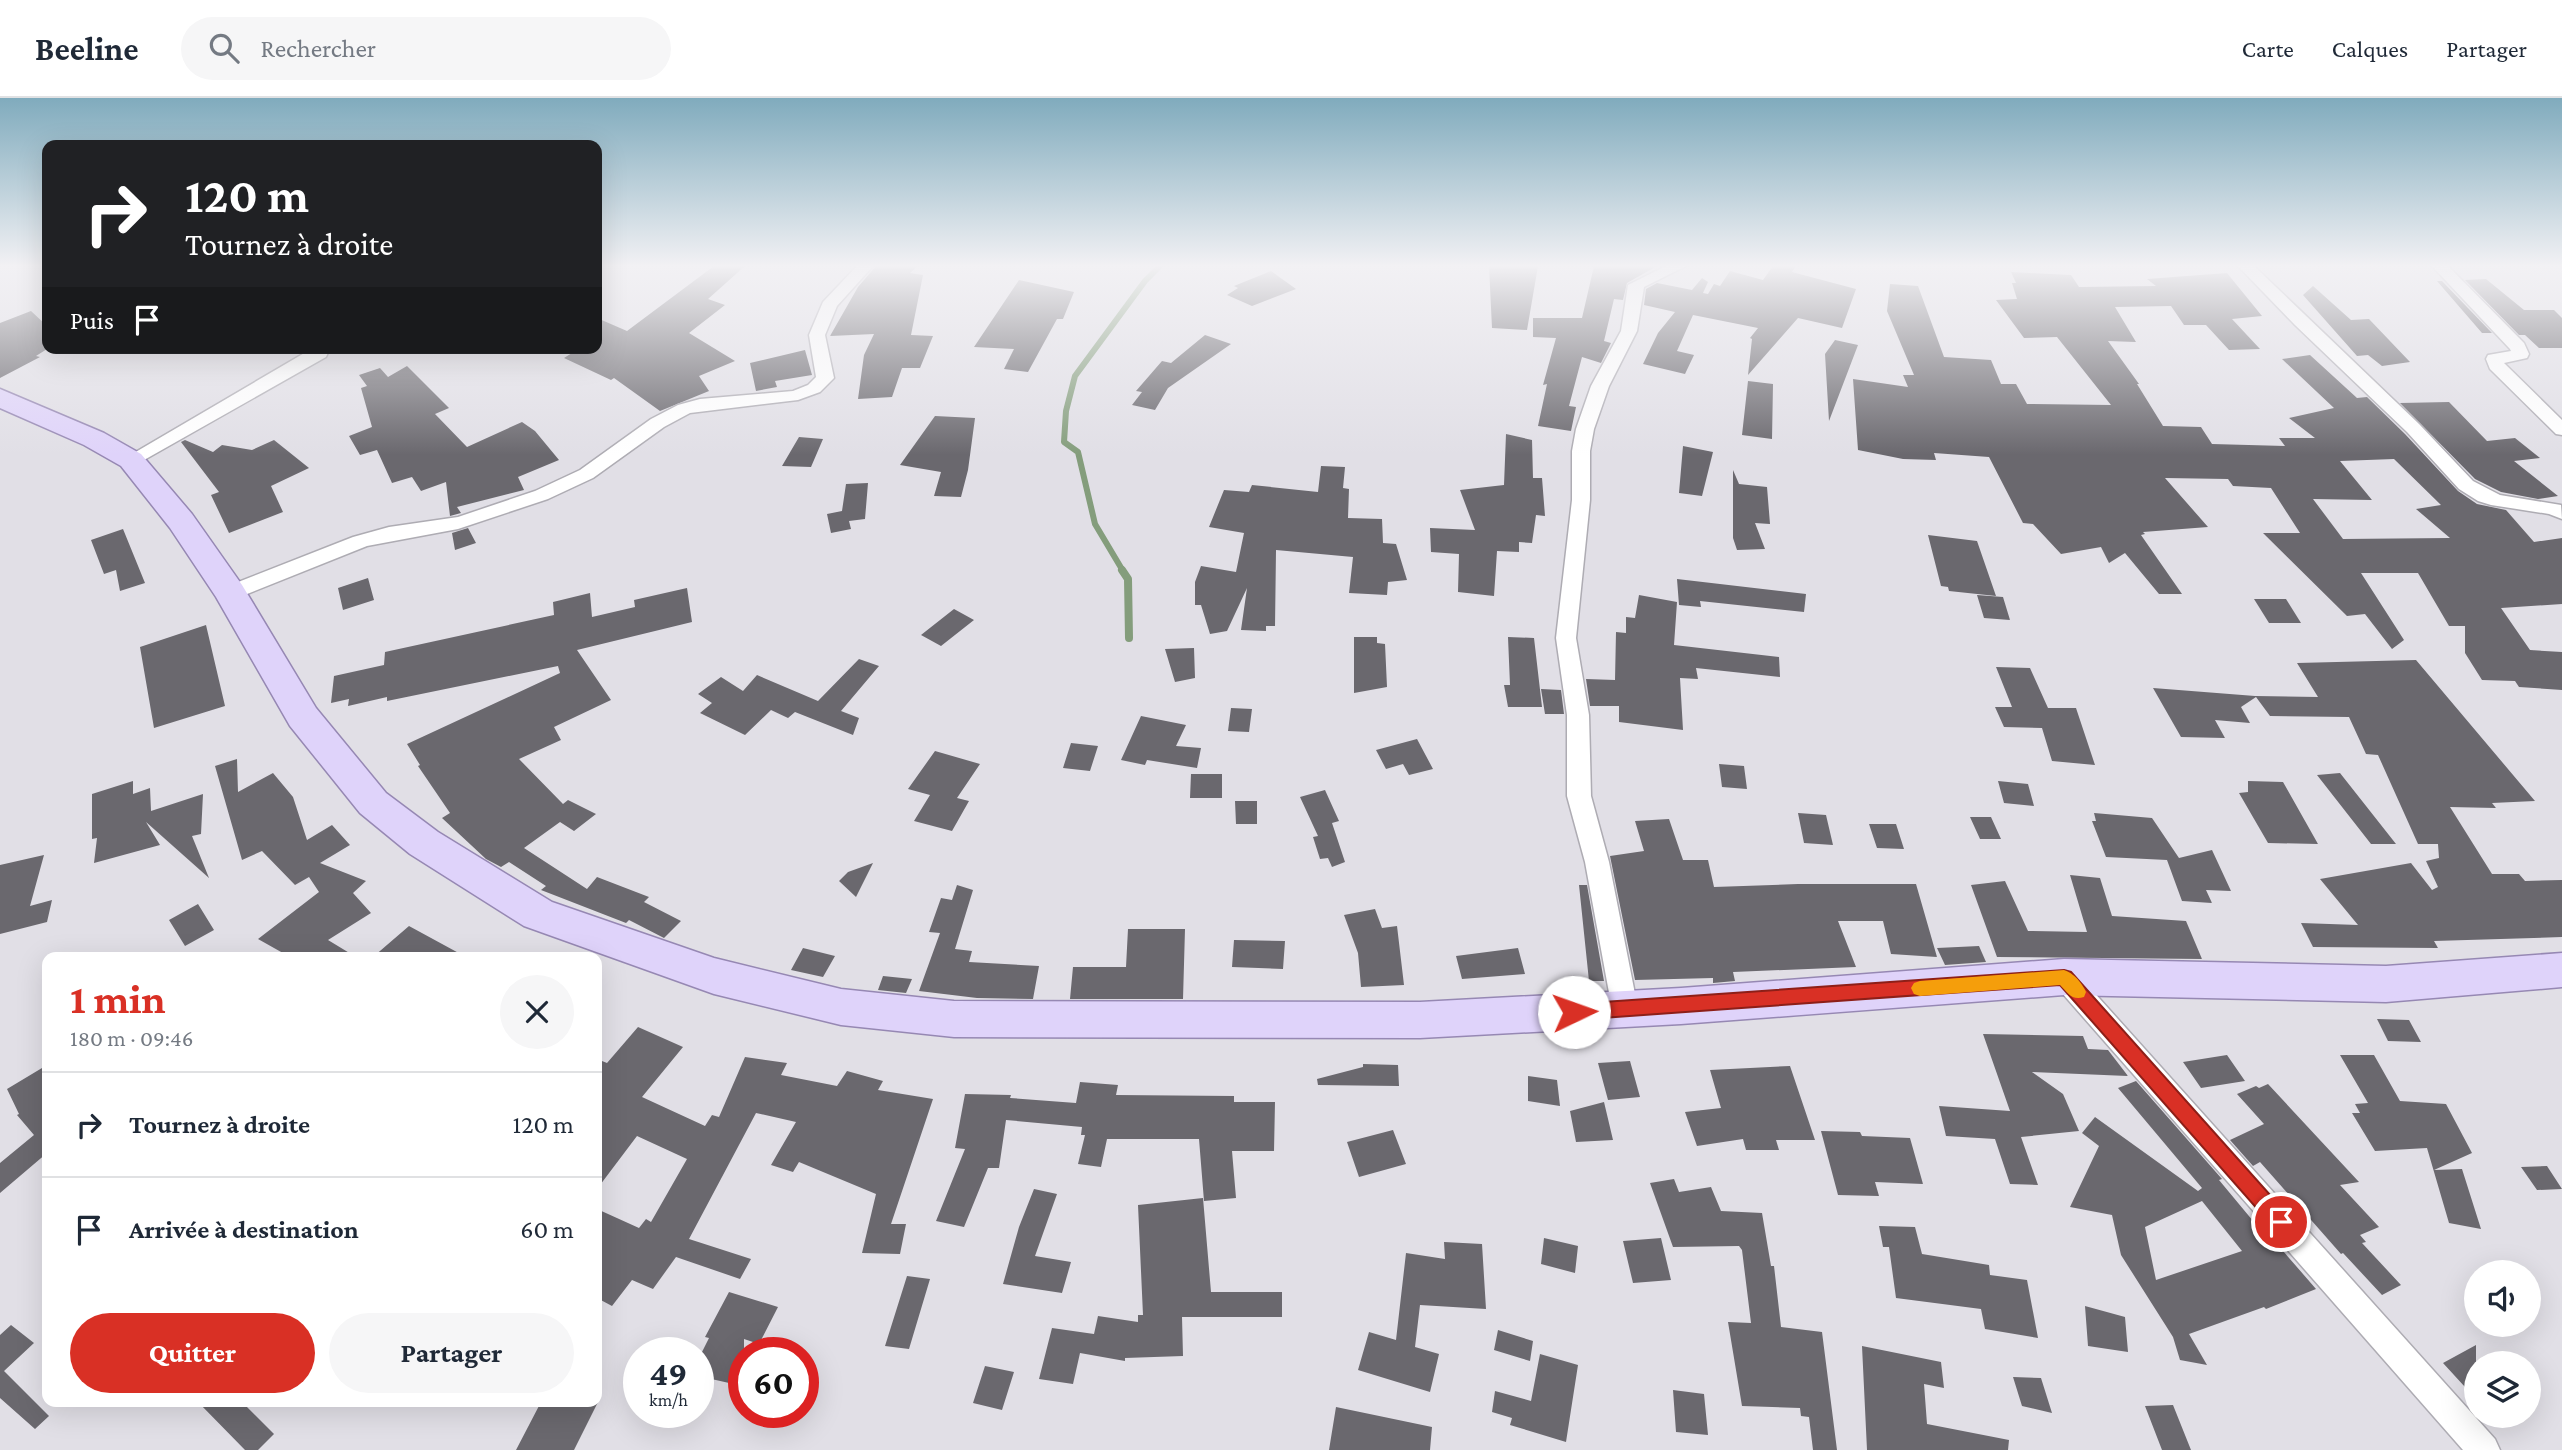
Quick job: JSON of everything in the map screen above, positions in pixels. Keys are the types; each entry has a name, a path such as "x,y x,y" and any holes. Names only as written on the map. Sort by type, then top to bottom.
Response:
{"main road":[{"path":"0,397 94,439 131,460 181,521 230,593 303,717 373,803 413,835 538,914 714,976 841,1007 954,1019 1420,1020 1625,1009 2064,977 2386,984 2562,970"}],"street":[{"path":"230,593 358,542 381,535 456,524 509,508 558,488 614,456 658,423 683,409 716,401 790,397 818,388 825,378 817,335 819,329"},
{"path":"1625,1009 1597,862 1579,796 1578,715 1566,638 1581,500 1581,451 1585,429 1600,386 1629,329"},
{"path":"2308,329 2403,419 2466,485 2485,497 2498,501 2554,509 2562,513"},
{"path":"2501,329 2521,354 2494,359 2496,365 2562,430"},
{"path":"131,460 318,354"},
{"path":"2064,977 2484,1450"}],"building":[{"path":"0,329 42,329 42,352 36,356 40,357 0,378"},
{"path":"602,329 694,329 689,333 735,361 699,376 709,391 660,411 614,378 611,380 564,358 570,354 602,354"},
{"path":"834,329 912,329 911,335 933,336 920,368 902,368 892,397 858,399 864,355 874,334 830,336"},
{"path":"986,329 1051,329 1028,372 1004,369 1014,349 974,347"},
{"path":"1533,329 1607,329 1604,341 1611,343 1601,363 1582,357 1569,406 1576,407 1571,431 1538,426 1547,384 1543,385 1556,338 1533,337"},
{"path":"1661,329 1687,329 1677,351 1694,355 1685,374 1643,364"},
{"path":"1757,329 1788,329 1748,375 1750,338"},
{"path":"1895,329 1934,329 1944,357 1991,360 2001,384 2016,384 2027,404 2111,405 2057,337 2024,338 2017,329 2128,329 2136,342 2108,341 2139,384 2163,426 2201,427 2212,444 2285,446 2279,438 2315,438 2289,418 2334,408 2282,359 2310,355 2357,398 2367,397 2458,491 2477,504 2506,510 2534,542 2562,538 2562,604 2501,608 2530,650 2562,652 2562,690 2519,687 2515,681 2482,680 2465,653 2465,626 2449,626 2418,573 2361,573 2404,640 2392,649 2365,614 2347,616 2263,533 2300,533 2271,488 2233,486 2228,479 2165,478 2208,527 2143,532 2145,534 2141,535 2182,594 2159,594 2125,553 2109,563 2101,547 2061,554 2033,524 2023,523 1989,457 1934,453 1936,460 1903,459 1858,450 1853,379 1908,387 1903,375 1914,375","holes":["2394,459 2441,505 2416,509 2450,538 2343,539 2313,499 2372,500 2340,461"]},
{"path":"2210,329 2241,329 2260,349 2229,350"},
{"path":"2333,329 2379,329 2410,362 2382,366 2368,355 2357,356"},
{"path":"2479,329 2488,329 2492,333 2482,333"},
{"path":"2513,329 2562,329 2562,348 2539,348 2525,335 2519,335"},
{"path":"1205,335 1231,344 1168,388 1155,410 1132,405 1142,392 1136,391 1162,361 1171,363"},
{"path":"1835,340 1858,345 1829,421 1825,354"},
{"path":"805,350 812,375 775,381 777,387 756,391 750,363"},
{"path":"407,366 449,408 435,414 467,447 522,422 535,431 559,460 518,477 524,490 457,507 461,513 450,516 446,482 421,491 412,477 392,483 377,450 360,455 349,436 372,427 361,388 367,386 359,375 380,368 388,377"},
{"path":"1748,381 1773,384 1772,439 1742,435"},
{"path":"2449,402 2487,441 2515,438 2540,458 2514,461 2558,496 2538,499 2501,492 2475,479 2400,403"},
{"path":"935,416 975,418 968,470 961,497 934,496 941,472 900,465"},
{"path":"1506,434 1532,440 1533,478 1542,478 1545,516 1536,515 1532,543 1519,542 1519,552 1497,551 1494,596 1458,592 1459,554 1431,552 1430,528 1475,530 1460,490 1504,485"},
{"path":"799,437 823,439 811,467 782,466"},
{"path":"185,440 213,452 222,445 252,450 274,440 309,468 271,486 283,512 229,533 211,495 219,492 181,442"},
{"path":"1683,446 1713,452 1702,496 1679,493"},
{"path":"1321,466 1345,467 1343,488 1349,489 1348,518 1382,519 1383,543 1396,544 1407,580 1388,582 1387,595 1349,593 1353,557 1276,550 1275,626 1266,626 1266,631 1241,630 1247,588 1227,631 1210,634 1201,605 1195,605 1195,582 1201,566 1236,572 1244,533 1209,527 1224,490 1249,492 1252,485 1318,492"},
{"path":"1733,470 1739,484 1767,487 1770,524 1755,523 1765,549 1737,550 1733,538"},
{"path":"868,483 865,519 849,521 851,529 831,533 827,514 842,511 846,484"},
{"path":"468,528 476,543 455,550 452,533"},
{"path":"123,529 145,583 120,591 116,570 104,574 91,540"},
{"path":"1928,535 1977,541 1996,596 1949,591 1948,587 1941,586"},
{"path":"368,578 374,600 343,610 338,588"},
{"path":"1677,579 1806,594 1804,612 1700,601 1701,607 1679,605"},
{"path":"687,588 692,622 577,650 611,700 554,727 561,740 519,759 563,804 568,800 596,814 574,831 560,822 524,848 587,889 597,877 649,897 644,902 681,921 664,938 629,920 626,923 541,890 546,886 509,862 501,867 486,859 442,818 450,813 418,766 420,765 407,744 560,673 558,666 387,701 387,697 348,706 349,699 331,703 334,676 384,665 385,652 554,615 553,602 590,593 592,617 635,607 634,600"},
{"path":"1639,595 1677,602 1674,645 1779,657 1780,677 1696,668 1698,679 1680,678 1683,730 1619,722 1619,706 1590,706 1586,679 1615,680 1616,632 1626,633 1626,617 1635,618"},
{"path":"1977,595 2003,597 2010,620 1984,618"},
{"path":"2254,599 2286,599 2301,623 2269,623"},
{"path":"954,609 974,620 941,646 921,635"},
{"path":"206,625 225,706 154,728 140,647"},
{"path":"1354,637 1377,637 1377,643 1385,644 1387,687 1354,693"},
{"path":"1508,637 1534,638 1542,707 1508,707 1504,685 1510,685"},
{"path":"1194,648 1195,678 1175,682 1165,649"},
{"path":"859,659 879,666 841,711 859,718 853,735 795,712 788,718 771,710 745,735 700,713 712,703 698,694 721,677 743,691 757,675 818,701"},
{"path":"2416,660 2535,801 2492,803 2496,808 2450,807 2492,874 2519,874 2525,881 2562,880 2562,937 2434,941 2438,948 2313,947 2301,923 2358,925 2320,879 2411,863 2432,890 2438,887 2426,861 2439,858 2438,844 2418,844 2378,755 2366,754 2349,717 2270,716 2256,697 2241,707 2250,723 2215,720 2225,738 2181,737 2153,688 2255,696 2318,697 2297,663"},
{"path":"1996,667 2030,668 2048,708 2076,708 2095,765 2052,761 2042,728 2004,727 1995,707 2012,707"},
{"path":"1541,689 1561,690 1564,714 1545,714"},
{"path":"1231,708 1252,709 1249,732 1228,731"},
{"path":"1141,716 1186,725 1176,746 1201,748 1197,768 1147,760 1145,765 1121,760"},
{"path":"1417,739 1433,769 1409,775 1403,764 1386,769 1376,750"},
{"path":"1071,743 1098,746 1090,771 1063,768"},
{"path":"935,751 980,764 957,798 969,801 952,831 914,821 930,795 908,789"},
{"path":"237,759 238,792 273,773 293,797 307,840 332,825 350,845 320,863 366,881 353,893 371,913 328,940 348,952 281,952 258,939 319,892 309,877 295,885 262,851 242,860 215,766"},
{"path":"1719,764 1744,766 1747,789 1722,787"},
{"path":"2340,773 2396,844 2371,844 2317,775"},
{"path":"1191,774 1222,774 1222,798 1190,798"},
{"path":"133,781 133,794 150,788 151,811 203,794 201,834 192,836 209,878 146,822 160,845 94,863 97,838 92,839 92,794"},
{"path":"1998,781 2028,784 2034,806 2004,803"},
{"path":"2248,781 2283,782 2318,844 2268,843 2239,793 2248,792"},
{"path":"1325,790 1339,821 1332,823 1345,862 1332,867 1328,858 1320,859 1313,837 1318,836 1300,797"},
{"path":"1235,801 1257,801 1257,824 1236,824"},
{"path":"1798,813 1826,815 1833,845 1804,843"},
{"path":"2094,813 2152,818 2179,858 2212,850 2231,891 2206,890 2212,903 2182,901 2167,860 2106,857 2092,821 2096,821"},
{"path":"1970,817 1991,817 2001,839 1980,839"},
{"path":"1669,819 1683,860 1708,860 1714,887 1916,884 1937,957 1891,954 1883,921 1838,921 1856,967 1733,972 1735,981 1713,983 1713,978 1635,980 1610,856 1644,851 1635,821"},
{"path":"1869,824 1896,824 1904,849 1877,848"},
{"path":"44,855 30,906 52,900 47,922 0,934 0,865"},
{"path":"873,863 856,897 839,881 848,872"},
{"path":"2070,875 2100,878 2112,916 2186,921 2202,959 1997,957 1971,885 2005,881 2028,931 2087,932"},
{"path":"957,885 973,890 955,949 972,951 969,962 1039,966 1033,999 977,998 919,991 940,933 929,932 941,898 952,900"},
{"path":"1579,885 1587,885 1604,981 1589,981"},
{"path":"198,904 214,930 185,946 169,920"},
{"path":"1375,909 1382,928 1397,926 1404,985 1361,987 1358,953 1344,915"},
{"path":"409,926 457,952 379,952"},
{"path":"1128,929 1185,929 1183,999 1070,999 1073,967 1126,967"},
{"path":"1234,940 1285,941 1283,969 1232,967"},
{"path":"1979,946 1986,962 1945,965 1937,948"},
{"path":"803,948 835,956 823,977 791,970"},
{"path":"1518,948 1525,974 1462,979 1456,956"},
{"path":"883,976 912,979 906,993 878,990"},
{"path":"2377,1019 2409,1020 2421,1042 2388,1041"},
{"path":"638,1027 683,1047 642,1097 705,1126 712,1115 719,1117 745,1057 787,1063 781,1075 837,1086 847,1071 883,1081 878,1090 933,1099 891,1224 906,1224 900,1254 862,1253 876,1194 799,1162 793,1172 771,1165 796,1122 756,1113 689,1239 751,1259 740,1279 676,1257 653,1289 632,1280 612,1306 602,1301 602,1211 639,1228 646,1219 651,1222 687,1159 637,1136 602,1182 602,1061 607,1063"},
{"path":"1983,1034 2083,1036 2088,1049 2108,1050 2128,1076 2032,1072 2063,1094 2079,1131 2021,1137 2038,1185 2010,1184 1995,1139 1946,1136 1939,1106 2010,1111"},
{"path":"2227,1055 2245,1081 2201,1088 2183,1062"},
{"path":"2340,1055 2374,1055 2400,1101 2446,1104 2472,1153 2434,1170 2462,1169 2481,1229 2449,1223 2427,1148 2375,1151 2352,1113 2360,1113 2355,1104 2368,1103"},
{"path":"1630,1061 1640,1097 1608,1100 1598,1063"},
{"path":"1363,1064 1398,1065 1399,1086 1318,1085 1317,1079 1363,1067"},
{"path":"1790,1066 1815,1140 1776,1140 1779,1150 1746,1150 1743,1139 1697,1146 1685,1112 1721,1108 1710,1070"},
{"path":"42,1068 42,1157 0,1193 0,1163 34,1135 17,1115 19,1114 7,1089"},
{"path":"1528,1076 1557,1080 1560,1106 1528,1101"},
{"path":"2136,1081 2222,1179 2219,1180 2273,1245 2277,1244 2316,1289 2266,1309 2264,1307 2189,1334 2207,1365 2180,1360 2173,1337 2121,1255 2112,1215 2070,1207 2099,1146 2082,1133 2095,1117 2198,1191 2202,1188 2118,1088","holes":["2202,1201 2242,1251 2156,1280 2145,1227"]},
{"path":"1080,1082 1118,1085 1116,1095 1234,1096 1234,1102 1275,1102 1274,1151 1232,1151 1236,1198 1204,1201 1199,1139 1107,1139 1101,1167 1078,1164 1085,1135 1081,1135 1082,1127 1006,1120 999,1168 988,1168 964,1227 936,1221 965,1149 955,1148 965,1094 1011,1095 1010,1098 1076,1103"},
{"path":"2268,1084 2359,1182 2340,1185 2379,1227 2360,1235 2366,1242 2362,1243 2401,1285 2382,1295 2343,1253 2341,1254 2260,1162 2253,1166 2230,1140 2264,1124 2237,1094"},
{"path":"1604,1102 1613,1140 1576,1142 1570,1111"},
{"path":"1393,1130 1406,1164 1359,1177 1347,1142"},
{"path":"1821,1131 1910,1138 1923,1184 1875,1182 1879,1196 1838,1195"},
{"path":"2547,1166 2562,1189 2537,1190 2521,1167"},
{"path":"1674,1179 1679,1192 1711,1187 1721,1211 1762,1213 1771,1266 1774,1266 1781,1327 1822,1332 1837,1450 1813,1450 1809,1417 1801,1416 1800,1408 1742,1406 1728,1322 1751,1323 1742,1250 1739,1246 1673,1247 1650,1183"},
{"path":"1034,1189 1057,1194 1035,1256 1071,1262 1062,1293 1003,1284 1019,1227"},
{"path":"1203,1198 1211,1292 1282,1292 1282,1317 1182,1317 1183,1356 1125,1358 1125,1361 1080,1353 1073,1384 1039,1379 1052,1328 1094,1334 1098,1316 1138,1322 1138,1315 1143,1315 1138,1205"},
{"path":"1879,1226 1915,1227 1922,1254 1989,1265 1990,1275 2027,1280 2038,1338 1985,1329 1981,1309 1896,1298 1889,1247 1883,1247"},
{"path":"1544,1238 1578,1246 1575,1273 1541,1264"},
{"path":"1661,1238 1671,1280 1633,1283 1623,1241"},
{"path":"1444,1242 1482,1244 1486,1309 1420,1305 1415,1347 1439,1354 1430,1392 1358,1370 1369,1332 1396,1340 1406,1253 1445,1259"},
{"path":"907,1276 930,1279 909,1349 885,1346"},
{"path":"729,1292 778,1307 763,1337 728,1337 728,1383 714,1380 714,1337 705,1337"},
{"path":"2085,1306 2125,1317 2128,1352 2088,1346"},
{"path":"11,1325 34,1343 4,1371 49,1416 35,1429 0,1398 0,1335"},
{"path":"1498,1330 1533,1341 1530,1361 1494,1350"},
{"path":"2476,1345 2476,1351 2465,1351"},
{"path":"1862,1346 1941,1362 1944,1388 1924,1384 1927,1424 2009,1440 2008,1450 1867,1450"},
{"path":"2464,1352 2464,1386 2443,1363"},
{"path":"1540,1354 1578,1365 1566,1442 1510,1425 1512,1418 1492,1412 1495,1391 1531,1401"},
{"path":"985,1366 1014,1372 1002,1410 973,1403"},
{"path":"2013,1377 2041,1378 2052,1413 2022,1406"},
{"path":"1673,1390 1704,1394 1708,1435 1676,1432"},
{"path":"2173,1405 2191,1450 2162,1450 2145,1406"},
{"path":"203,1407 247,1407 274,1434 258,1450 245,1450"},
{"path":"538,1407 596,1407 574,1450 516,1450"},
{"path":"1336,1407 1432,1427 1430,1450 1329,1450"}],"waterway":[{"path":"1110,329 1075,376 1066,411 1064,442 1078,452 1095,524 1123,571"},
{"path":"1122,570 1128,579 1129,638"}],"slow traffic":[{"path":"1920,988 2064,977 2077,992"}],"route":[{"path":"1574,1012 2064,977 2281,1222"}]}
